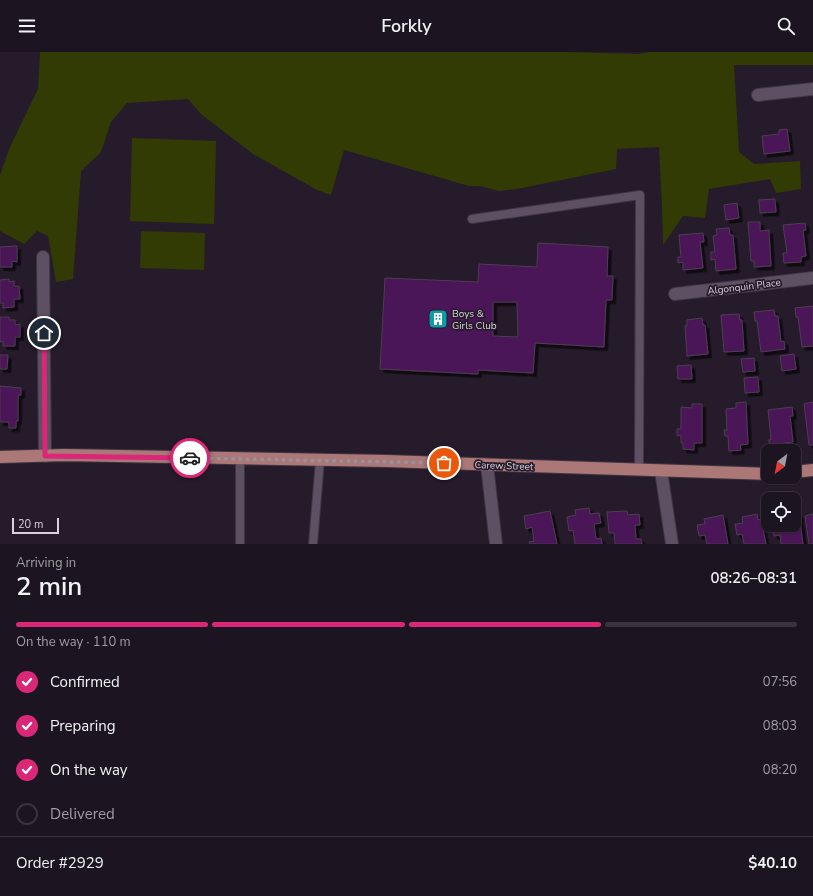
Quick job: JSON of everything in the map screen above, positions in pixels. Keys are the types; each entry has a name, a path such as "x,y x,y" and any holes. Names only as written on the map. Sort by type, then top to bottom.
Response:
{"main road":[{"name":"Carew Street","path":"0,457 45,456 320,460 761,474"},
{"path":"801,471 813,470"}],"street":[{"path":"758,95 813,89"},
{"path":"43,257 45,456"},
{"name":"Algonquin Place","path":"675,294 813,278"},
{"path":"487,465 496,544"},
{"path":"661,471 672,544"}],"lane":[{"path":"472,219 640,195 638,470"},
{"path":"240,459 240,544"},
{"path":"313,544 320,460"}],"green space":[{"path":"40,52 565,52 639,54 649,52 813,52 813,65 734,65 739,152 754,164 800,161 801,189 776,193 770,179 709,189 705,218 683,216 663,245 659,147 617,149 616,169 517,189 499,191 480,186 469,186 344,150 331,195 317,190 253,154 201,114 188,99 127,103 111,122 101,152 81,171 73,279 56,282 48,236 37,231 24,244 0,231 0,175 10,147 38,89"},
{"path":"132,138 216,141 214,224 130,221"},
{"path":"141,231 205,233 204,270 140,268"}],"building":[{"path":"787,129 790,151 764,154 762,136 779,134 779,130"},
{"path":"775,199 776,212 760,213 759,200"},
{"path":"737,203 739,218 726,220 724,205"},
{"path":"748,222 760,222 760,231 769,230 771,266 754,267 754,261 751,261"},
{"path":"805,223 806,230 803,230 806,256 801,257 801,262 784,263 783,253 787,253 783,225"},
{"path":"729,228 730,235 733,235 736,269 716,271 715,259 711,260 711,252 715,252 713,236 717,235 716,229"},
{"path":"703,233 704,242 700,242 703,268 683,270 683,262 678,263 678,257 681,257 679,235"},
{"name":"Boys & Girls Club","path":"538,243 608,247 607,276 613,276 612,300 606,300 604,347 535,343 533,373 478,370 478,374 380,369 385,278 478,282 479,264 537,267","holes":["493,302 517,302 518,337 493,336"]},
{"path":"17,246 17,262 12,261 12,267 0,267 0,247"},
{"path":"9,279 9,282 14,281 14,286 19,286 20,299 14,299 14,307 3,308 3,303 0,303 0,280"},
{"path":"813,306 813,346 802,347 798,317 796,317 795,308"},
{"path":"774,310 775,316 778,316 781,342 784,341 785,349 761,352 757,321 755,321 754,312"},
{"path":"739,314 740,320 742,320 744,351 724,352 721,315"},
{"path":"0,317 9,317 9,320 15,320 15,325 20,324 20,337 15,337 15,346 3,346 3,341 0,342"},
{"path":"702,318 703,325 705,325 708,354 687,356 685,326 687,325 687,320"},
{"path":"794,354 796,369 782,371 780,356"},
{"path":"0,355 8,355 7,369 0,369"},
{"path":"754,358 755,371 743,372 741,359"},
{"path":"691,365 692,379 678,379 677,366"},
{"path":"758,377 759,392 745,393 744,378"},
{"path":"0,386 21,388 21,395 18,395 18,421 16,421 16,428 9,428 9,422 0,422"},
{"path":"746,402 748,444 740,445 741,450 729,451 728,436 725,436 724,430 727,430 726,409 736,408 736,403"},
{"path":"813,402 813,445 809,445 804,404"},
{"path":"692,404 702,404 702,443 694,443 694,450 683,449 681,435 677,436 677,429 681,429 681,407 692,408"},
{"path":"792,407 793,416 790,416 793,442 769,444 769,440 771,439 768,410"},
{"path":"589,508 590,514 599,513 601,523 594,524 596,539 601,538 602,544 575,544 573,530 569,531 567,517 576,515 575,510"},
{"path":"550,511 557,544 530,544 529,542 534,541 532,527 526,529 524,516"},
{"path":"627,511 628,515 639,514 640,525 635,525 636,539 641,539 642,544 615,544 614,533 609,533 607,512"},
{"path":"757,514 758,520 761,519 761,532 764,532 766,544 744,544 742,534 737,535 735,524 743,523 742,517"},
{"path":"813,514 813,544 809,544 805,516"},
{"path":"723,515 728,544 707,544 705,535 699,536 697,525 705,524 704,519"},
{"path":"801,529 803,544 781,544 780,535 774,536 774,532 801,532"}],"way so far":[{"path":"190,458 444,463"}],"place":[{"name":"Boys & Girls Club","path":"438,319"}],"route":[{"path":"44,333 45,456 64,455 190,458"}]}
